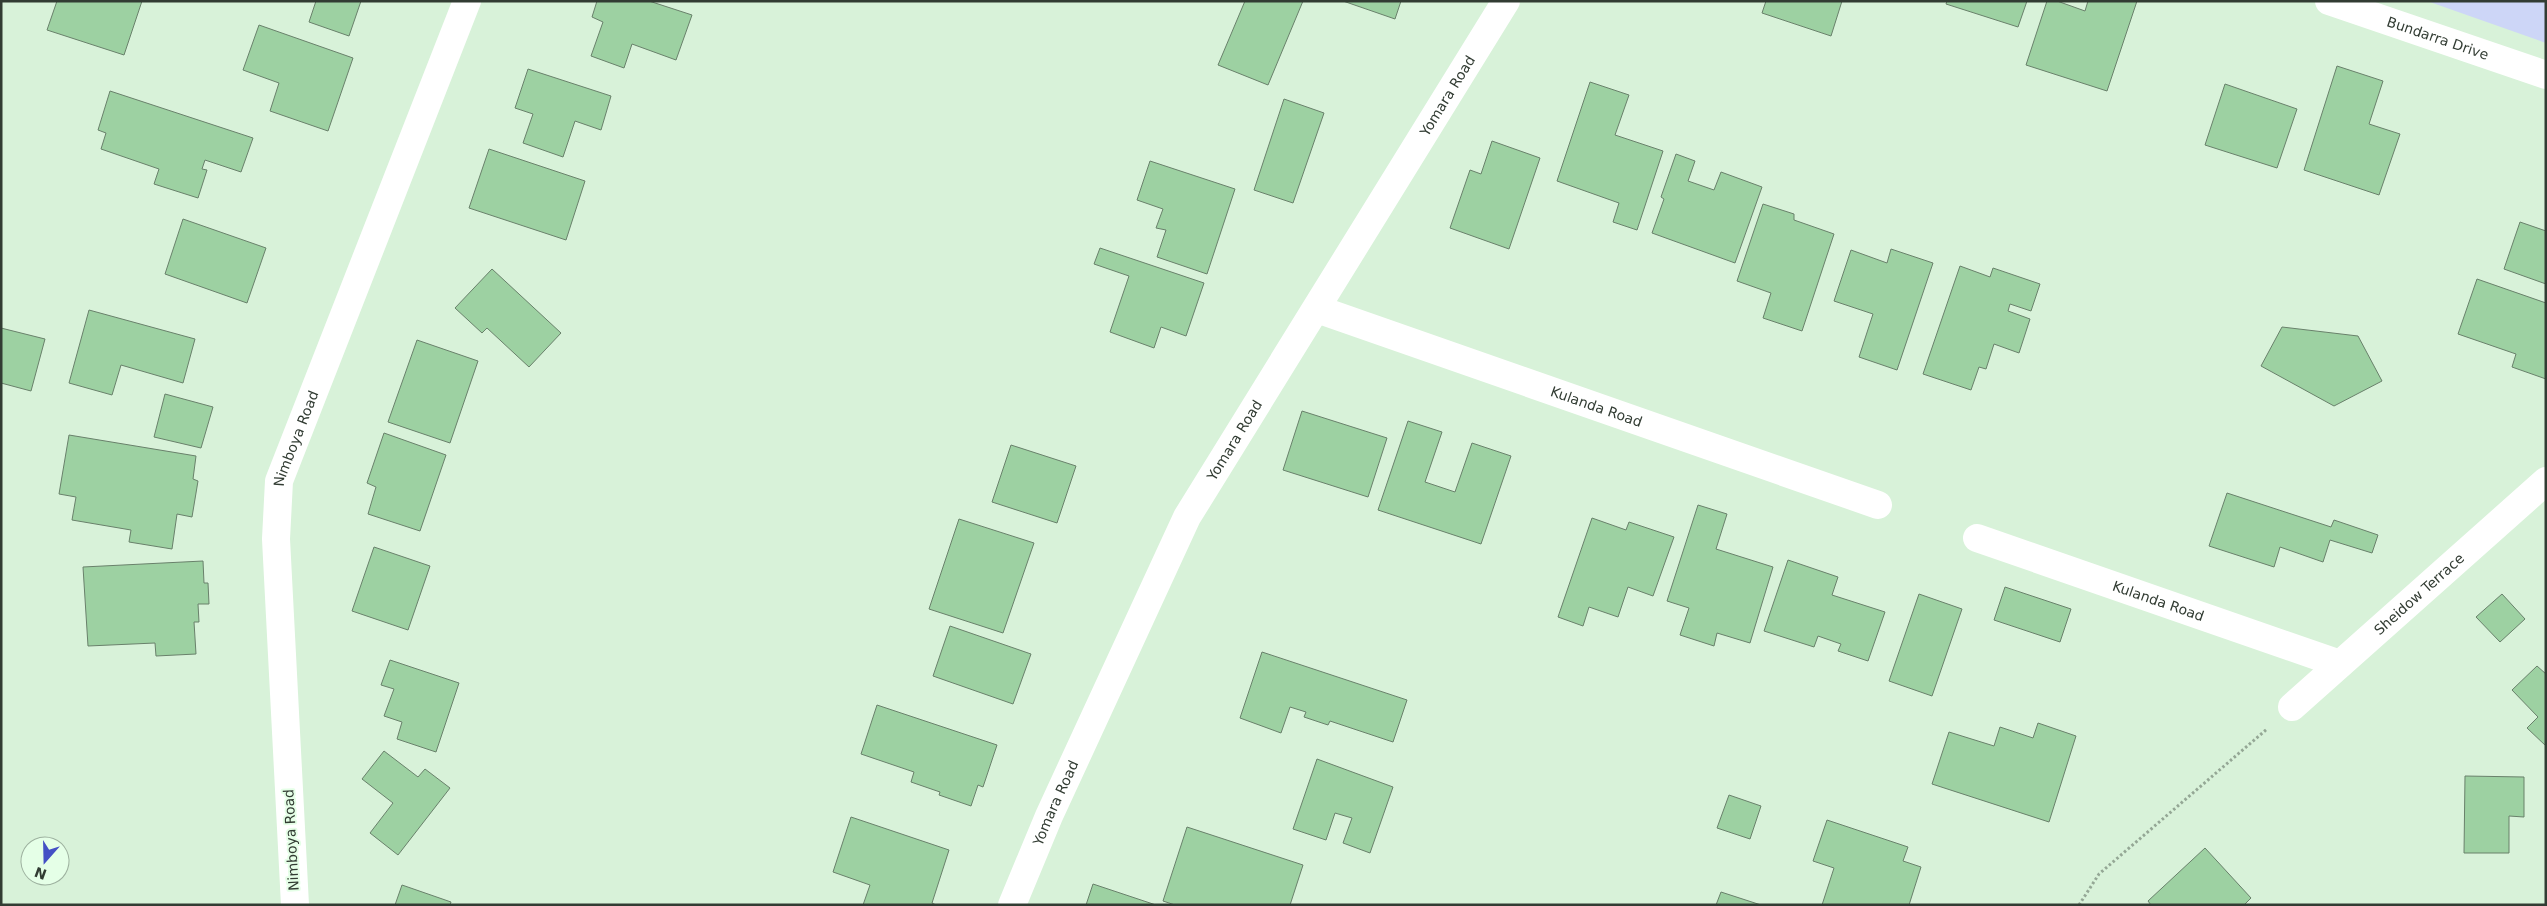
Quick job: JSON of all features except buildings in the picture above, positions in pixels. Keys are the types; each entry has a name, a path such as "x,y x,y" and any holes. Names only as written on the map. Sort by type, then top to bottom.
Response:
{"street":[{"name":"Nimboya Road","path":"294,905 276,540 280,481 467,1"},
{"name":"Yomara Road","path":"1012,905 1049,816 1187,517 1506,1"},
{"name":"Bundarra Drive","path":"2329,1 2546,75"},
{"name":"Kulanda Road","path":"1317,309 1878,505"},
{"name":"Sheidow Terrace","path":"2292,707 2546,481"},
{"name":"Kulanda Road","path":"1978,538 2340,664"}],"path":[{"path":"2079,905 2099,874 2292,707"}],"shaded area":[{"path":"2427,1 2546,1 2546,43"}]}
